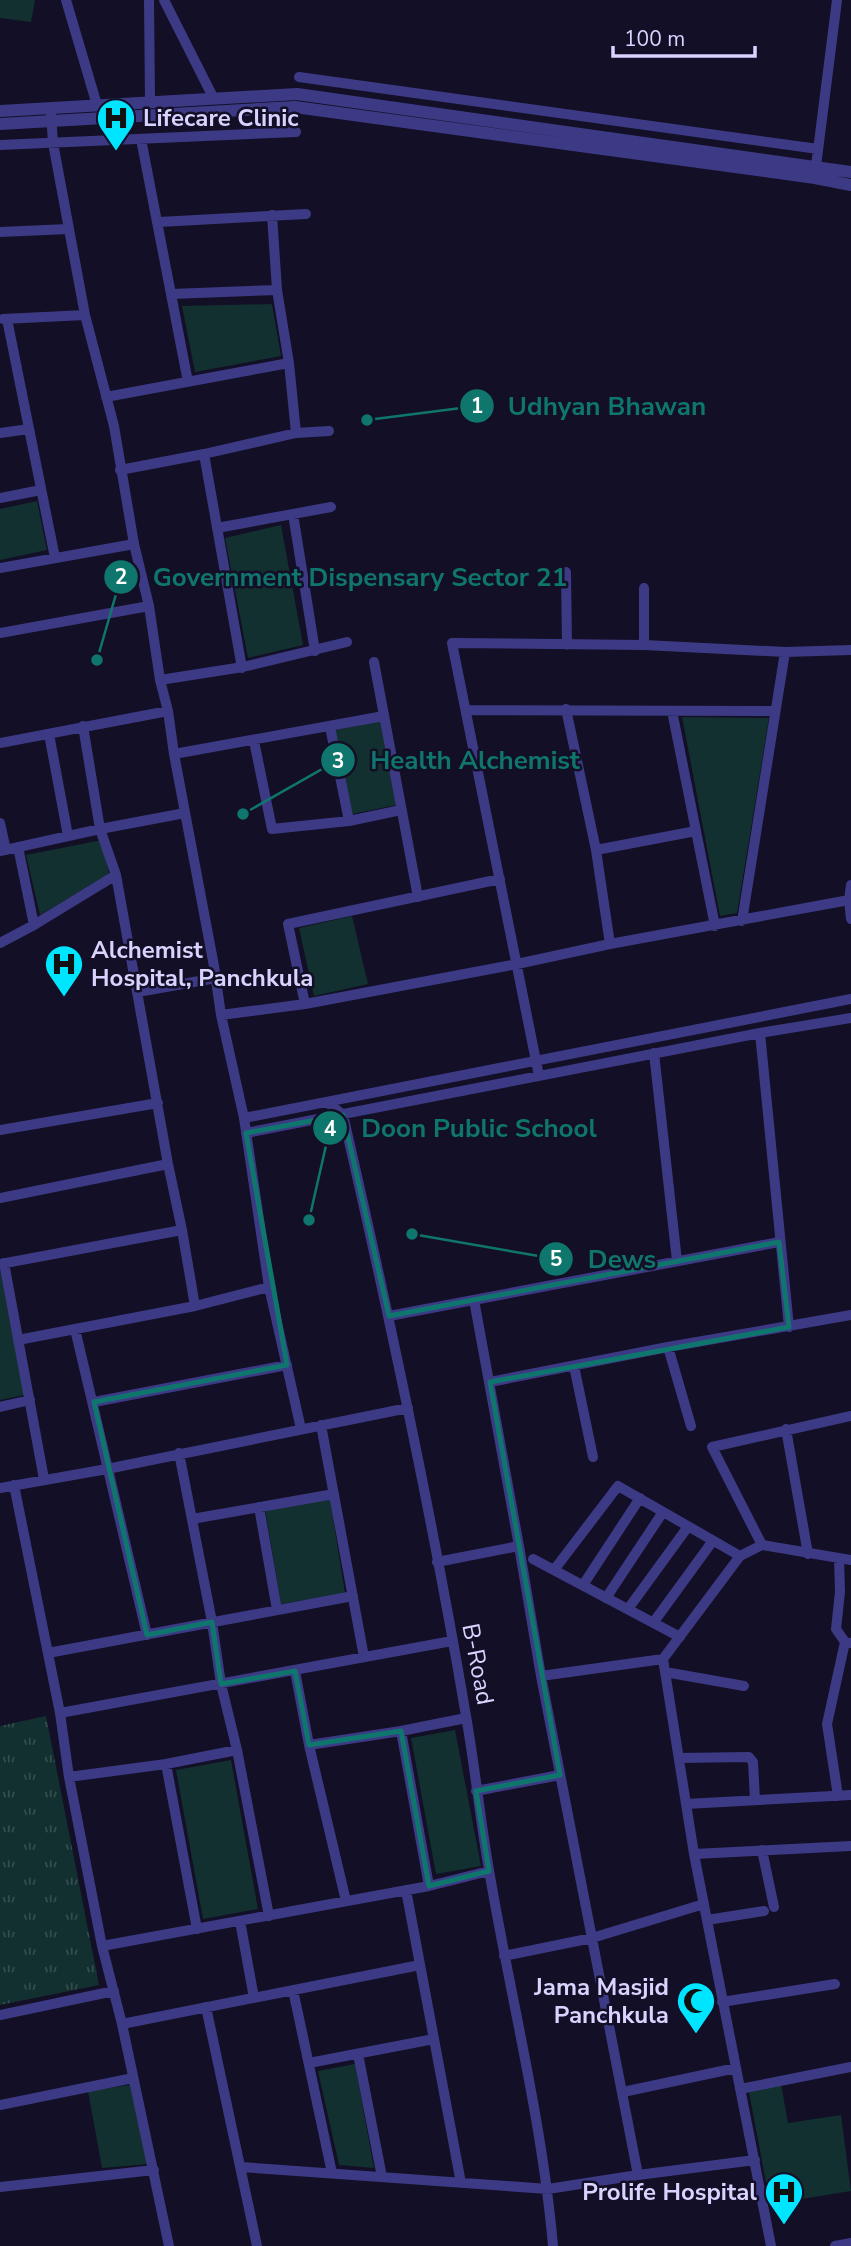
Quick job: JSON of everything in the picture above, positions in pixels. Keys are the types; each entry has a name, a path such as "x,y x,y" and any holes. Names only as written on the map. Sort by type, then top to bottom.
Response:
{"street":[{"path":"66,0 97,105"},
{"path":"149,0 150,102"},
{"path":"164,0 214,99"},
{"path":"171,13 172,0"},
{"path":"816,172 837,0"},
{"path":"299,77 818,149"},
{"path":"0,124 97,105 297,94 816,172 851,185"},
{"path":"0,111 51,115 295,107 816,172 851,172"},
{"path":"51,115 68,229 85,316 114,426 134,544 149,606 160,680 169,711 174,754 221,1015 244,1118 269,1287 300,1429"},
{"path":"0,145 296,132"},
{"path":"141,139 188,382"},
{"path":"159,222 306,214"},
{"path":"272,215 277,290 289,363 296,433"},
{"path":"0,232 68,229"},
{"path":"171,294 277,290"},
{"path":"55,558 3,319 85,316"},
{"path":"106,397 289,363"},
{"path":"0,433 29,429"},
{"path":"120,470 296,433 329,431"},
{"path":"204,454 242,667"},
{"path":"0,498 41,490"},
{"path":"217,528 331,507"},
{"path":"293,514 315,651"},
{"path":"0,568 134,544"},
{"path":"566,572 567,645"},
{"path":"644,646 645,588"},
{"path":"0,633 149,606"},
{"path":"160,680 242,667 347,642"},
{"path":"539,1076 452,643 644,646 785,652 851,650"},
{"path":"742,921 785,652"},
{"path":"374,662 418,897"},
{"path":"566,709 596,850 610,944"},
{"path":"466,710 775,711"},
{"path":"0,743 169,711"},
{"path":"672,711 715,926"},
{"path":"174,754 384,716"},
{"path":"83,726 100,829 116,875 195,1306"},
{"path":"330,727 349,821"},
{"path":"49,734 68,836"},
{"path":"254,741 272,830 349,821 401,810"},
{"path":"0,823 3,851 185,813"},
{"path":"596,850 696,831"},
{"path":"18,847 34,925"},
{"path":"0,943 116,875"},
{"path":"305,1004 288,924 500,879"},
{"path":"851,885 851,919"},
{"path":"221,1015 305,1004 849,900"},
{"path":"138,992 216,978"},
{"path":"244,1118 851,999"},
{"path":"763,1016 779,1242 789,1327"},
{"path":"246,1133 763,1032 851,1018"},
{"path":"654,1053 677,1261"},
{"path":"327,1102 343,1115"},
{"path":"0,1130 159,1103"},
{"name":"B-Road","path":"343,1115 389,1316 452,1641 489,1871 548,2189 553,2246"},
{"path":"0,1198 168,1164"},
{"path":"44,1479 2,1263 182,1230"},
{"path":"389,1316 779,1242"},
{"path":"18,1340 195,1306 269,1287"},
{"path":"474,1300 541,1676 638,2175"},
{"path":"490,1382 851,1315"},
{"path":"75,1329 147,1635"},
{"path":"668,1347 691,1426"},
{"path":"94,1402 287,1365"},
{"path":"574,1366 593,1457"},
{"path":"0,1407 30,1401"},
{"path":"0,1488 408,1408"},
{"path":"762,1545 712,1447 851,1416"},
{"path":"321,1425 364,1657"},
{"path":"786,1430 808,1554"},
{"path":"179,1453 212,1622 221,1684 237,1750 268,1916"},
{"path":"14,1485 60,1713 69,1777 102,1946 122,2024 169,2246"},
{"path":"554,1570 618,1486 740,1556"},
{"path":"192,1519 334,1494"},
{"path":"583,1585 640,1498"},
{"path":"259,1507 277,1610"},
{"path":"606,1598 663,1512"},
{"path":"628,1609 687,1528"},
{"path":"653,1623 712,1542"},
{"path":"541,1676 663,1659 740,1556 762,1545 845,1559 836,1629 848,1643 827,1724 838,1796"},
{"path":"437,1562 519,1546"},
{"path":"533,1559 680,1637"},
{"path":"48,1653 353,1596"},
{"path":"60,1713 452,1641"},
{"path":"663,1659 694,1854 771,2246"},
{"path":"295,1671 309,1745 346,1901"},
{"path":"665,1672 744,1686"},
{"path":"309,1745 466,1718"},
{"path":"401,1731 429,1886"},
{"path":"69,1777 166,1764 237,1750"},
{"path":"679,1758 748,1757 753,1762 755,1800"},
{"path":"166,1764 197,1929"},
{"path":"476,1791 560,1775"},
{"path":"686,1804 851,1795"},
{"path":"694,1854 851,1846"},
{"path":"707,1920 769,1909 762,1850"},
{"path":"102,1946 429,1886 489,1871"},
{"path":"406,1890 461,2183"},
{"path":"504,1956 592,1938 704,1905"},
{"path":"240,1921 254,1998"},
{"path":"122,2024 420,1965"},
{"path":"722,2002 835,1984"},
{"path":"293,1990 332,2173"},
{"path":"0,2015 114,1991"},
{"path":"206,2007 257,2246"},
{"path":"309,2063 434,2039"},
{"path":"358,2054 382,2177"},
{"path":"740,2089 851,2067"},
{"path":"623,2092 736,2068"},
{"path":"0,2105 133,2078"},
{"path":"241,2167 548,2189 755,2160"},
{"path":"0,2187 153,2170"},
{"path":"835,2246 851,2243"}],"highlighted area":[{"path":"343,1115 389,1316 779,1242 789,1327 490,1382 560,1775 476,1791 489,1871 429,1886 401,1731 309,1745 295,1671 221,1684 212,1622 147,1635 94,1402 287,1365 246,1133"}],"green space":[{"path":"0,0 35,0 31,22 0,18"},
{"path":"272,304 281,356 195,372 182,306"},
{"path":"37,501 47,550 0,560 0,509"},
{"path":"281,525 303,645 248,658 225,538"},
{"path":"682,717 769,718 737,913 720,916"},
{"path":"380,721 396,805 352,814 335,730"},
{"path":"102,840 109,874 40,915 26,855"},
{"path":"352,916 368,984 314,996 299,928"},
{"path":"0,1269 24,1395 0,1400"},
{"path":"330,1499 345,1593 281,1604 265,1509"},
{"path":"46,1716 99,1985 0,2005 0,1726"},
{"path":"455,1730 481,1866 436,1874 411,1738"},
{"path":"231,1760 258,1909 203,1919 176,1770"},
{"path":"355,2064 374,2168 339,2165 318,2071"},
{"path":"781,2084 788,2123 841,2115 851,2191 770,2204 749,2092"},
{"path":"130,2085 148,2164 102,2168 88,2091"}],"place":[{"name":"Lifecare Clinic","path":"116,152"},
{"name":"Udhyan Bhawan","path":"367,420"},
{"name":"Government Dispensary Sector 21","path":"97,660"},
{"name":"Health Alchemist","path":"243,814"},
{"name":"Alchemist Hospital, Panchkula","path":"64,998"},
{"name":"Doon Public School","path":"309,1220"},
{"name":"Dews","path":"412,1234"},
{"name":"Jama Masjid Panchkula","path":"696,2035"},
{"name":"Prolife Hospital","path":"784,2226"}]}
